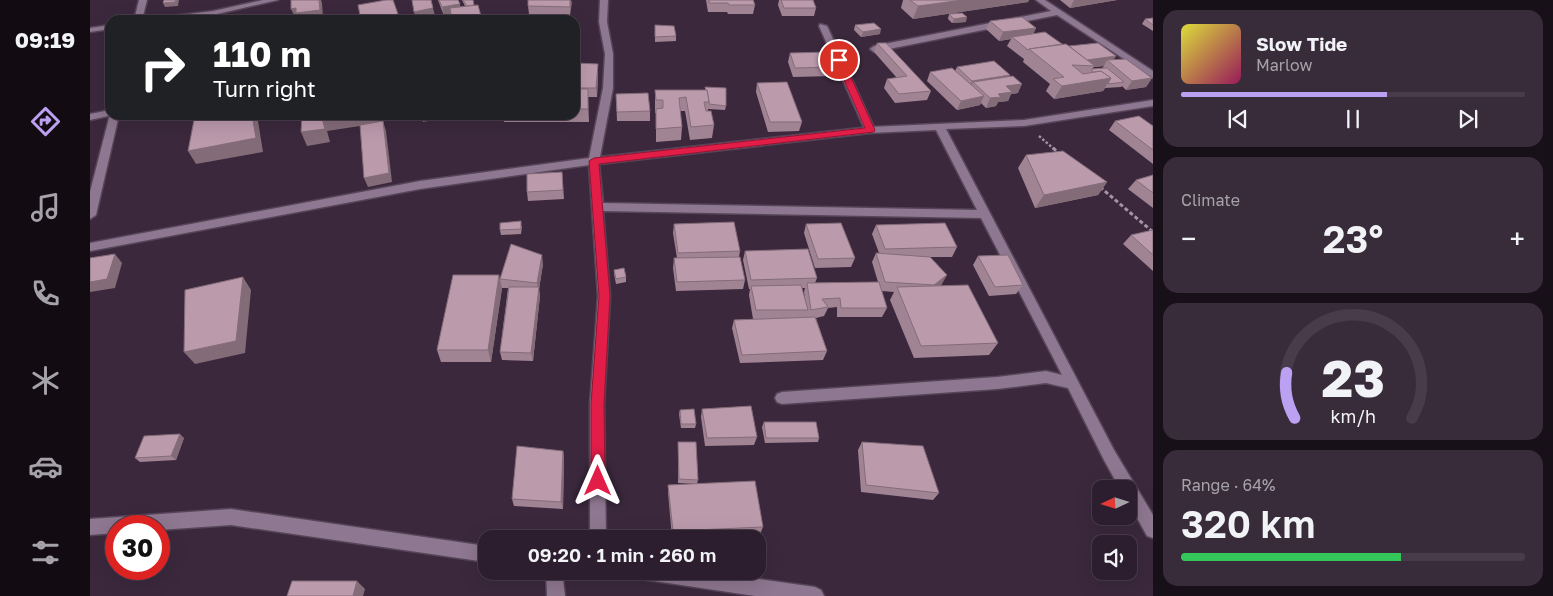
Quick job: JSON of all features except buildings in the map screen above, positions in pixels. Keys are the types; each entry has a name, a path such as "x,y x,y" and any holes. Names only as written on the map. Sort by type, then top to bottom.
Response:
{"street":[{"path":"139,15 143,0"},
{"path":"192,15 274,0"},
{"path":"598,530 597,404 604,296 594,161 608,88 609,54 602,22 604,0"},
{"path":"1040,0 1153,75"},
{"path":"874,49 1058,12"},
{"path":"823,26 870,130"},
{"path":"90,30 105,28"},
{"path":"90,247 420,185 594,161 870,130 1024,123 1153,103"},
{"path":"90,117 105,114"},
{"path":"90,215 113,120"},
{"path":"939,126 1109,455 1153,530"},
{"path":"597,207 984,214"},
{"path":"782,398 997,383 1046,377 1073,383"},
{"path":"90,527 231,517 478,553"},
{"path":"555,580 556,596"},
{"path":"704,580 815,596"}],"path":[{"path":"1024,123 1062,155"},
{"path":"1092,181 1153,232"}],"route":[{"path":"598,481 597,404 604,296 594,161 870,130 839,60"}]}
